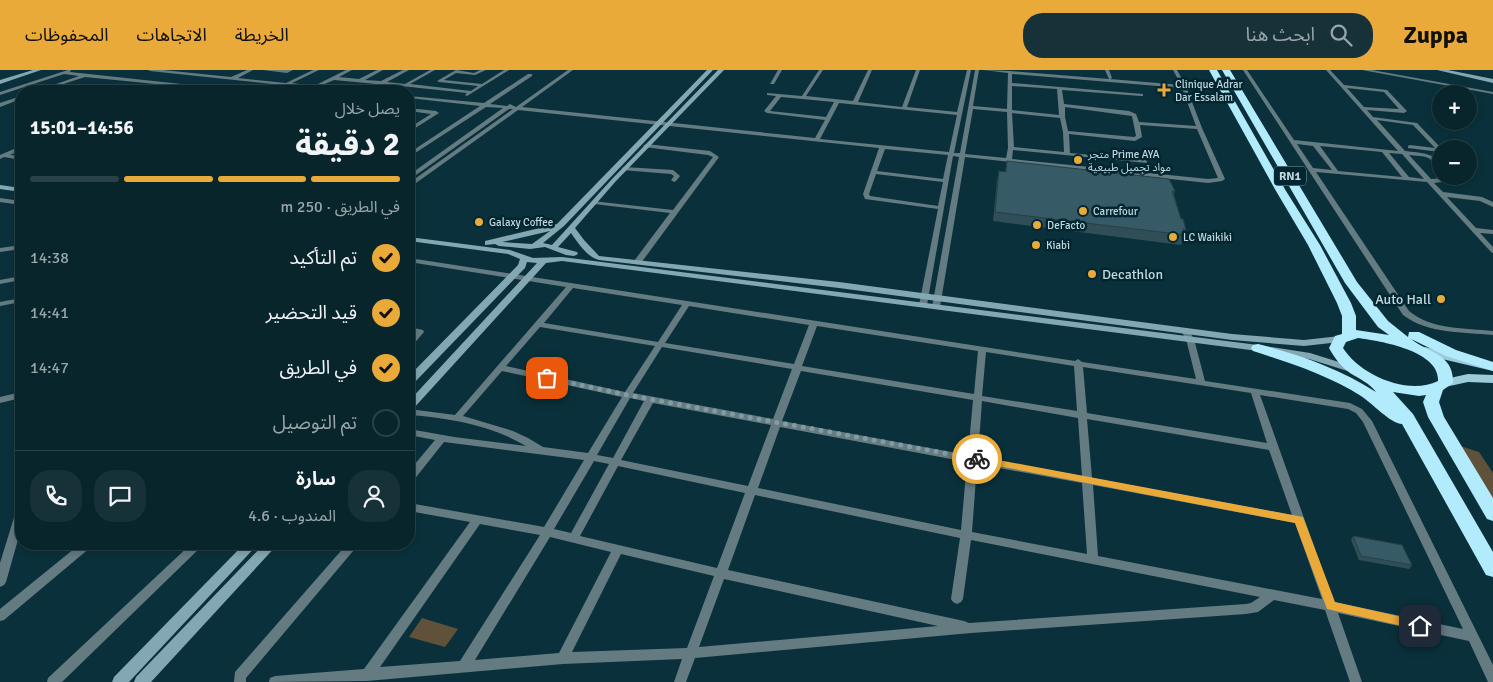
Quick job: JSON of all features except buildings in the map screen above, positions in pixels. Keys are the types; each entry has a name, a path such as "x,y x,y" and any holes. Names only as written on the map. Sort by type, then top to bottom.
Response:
{"highway":[{"name":"RN1","path":"1213,70 1281,191 1314,245 1340,294 1349,316 1344,337 1336,348 1338,353 1348,365 1374,380 1410,390 1440,386"},
{"name":"RN1","path":"1226,70 1351,284 1383,324 1436,360 1444,370 1446,375 1431,402 1436,417 1493,514"},
{"path":"1351,284 1389,318 1418,337 1451,353 1493,367"},
{"name":"RN1","path":"1344,337 1370,334 1416,348"},
{"path":"1258,348 1322,370 1355,386 1395,414 1421,442"},
{"name":"RN1","path":"1374,380 1398,406 1421,442 1493,569"}],"main road":[{"path":"0,80 28,70"},
{"path":"0,80 38,70"},
{"path":"415,376 522,266 523,251 562,225 710,70"},
{"path":"415,400 527,278 546,260 555,255 555,249 594,202 720,70"},
{"path":"1440,70 1493,79"},
{"path":"0,181 15,183"},
{"path":"0,187 15,189"},
{"path":"488,243 562,225"},
{"path":"571,228 580,242 596,257"},
{"path":"415,234 488,243 546,245 566,253 1188,335 1310,356 1357,371"},
{"path":"415,240 510,252 532,261 562,259 923,301"},
{"path":"1188,335 1289,342 1316,342 1344,337"},
{"path":"1416,348 1493,367"},
{"path":"1440,386 1468,378 1493,379"},
{"path":"119,682 246,550"},
{"path":"141,682 266,550"}],"street":[{"path":"27,85 71,70"},
{"path":"150,70 295,85"},
{"path":"182,74 192,70"},
{"path":"230,79 251,70"},
{"path":"265,70 304,74"},
{"path":"286,84 317,70"},
{"path":"318,85 350,70"},
{"path":"360,80 381,70"},
{"path":"378,85 407,70"},
{"path":"334,78 406,85 433,70"},
{"path":"428,87 457,71 474,74 484,70"},
{"path":"454,102 507,70"},
{"path":"415,174 562,70"},
{"path":"415,182 571,70"},
{"path":"772,83 780,70"},
{"path":"803,98 821,70"},
{"path":"854,104 870,70"},
{"path":"904,109 918,70"},
{"path":"923,301 969,70"},
{"path":"937,303 977,70"},
{"path":"985,70 1046,71 1184,85"},
{"path":"1107,70 1110,78"},
{"path":"415,98 1208,181 1222,179 1199,128 1184,85 1174,70"},
{"path":"1245,70 1408,316 1429,325 1493,333"},
{"path":"1328,70 1492,249"},
{"path":"1364,70 1493,93"},
{"path":"1009,160 1011,148 1009,111 1012,71"},
{"path":"1012,71 1184,85"},
{"path":"146,81 168,72"},
{"path":"64,73 180,85 203,76"},
{"path":"56,85 86,75"},
{"path":"415,151 530,76"},
{"path":"440,81 482,85"},
{"path":"1010,84 1141,95"},
{"path":"415,86 471,92"},
{"path":"1342,86 1384,91 1404,111 1363,108"},
{"path":"1059,88 1066,132 1067,154"},
{"path":"0,94 15,89"},
{"path":"769,94 959,114"},
{"path":"779,96 767,111 829,119"},
{"path":"415,107 429,99"},
{"path":"0,105 15,100"},
{"path":"818,140 837,102"},
{"path":"1062,105 1129,112 1134,115 1139,137 1066,132"},
{"path":"970,107 1062,116"},
{"path":"415,111 436,113 415,126"},
{"path":"1372,118 1415,124 1440,150 1398,146"},
{"path":"1137,123 1199,128"},
{"path":"1293,142 1403,152 1430,157 1432,159"},
{"path":"1314,144 1336,172"},
{"path":"638,261 716,159 716,156 710,154 646,146"},
{"path":"883,146 866,194 867,198 942,208"},
{"path":"1011,148 1145,162"},
{"path":"1,156 15,150"},
{"path":"1383,150 1407,179"},
{"path":"1,156 15,157"},
{"path":"624,169 673,172 677,176 674,180"},
{"path":"1311,170 1430,181"},
{"path":"873,172 947,181"},
{"path":"1441,194 1482,199 1493,205"},
{"path":"0,200 15,202"},
{"path":"594,202 674,212"},
{"path":"1474,230 1493,232"},
{"path":"0,250 15,248"},
{"path":"415,261 1078,362 1343,404 1354,408 1362,414 1372,430 1493,678"},
{"path":"0,282 15,279"},
{"path":"457,418 571,286"},
{"path":"1,306 15,302"},
{"path":"464,666 547,532 627,395 687,303"},
{"path":"680,682 814,323"},
{"path":"538,324 660,346 1272,446"},
{"path":"415,330 420,332 415,337"},
{"path":"1188,335 1201,382"},
{"path":"957,599 966,534 982,348"},
{"path":"1078,362 1092,558"},
{"path":"501,368 627,395 1299,520"},
{"path":"1254,390 1356,682"},
{"path":"0,400 15,396"},
{"path":"573,538 650,399"},
{"path":"415,412 432,413 457,418 522,437 541,450"},
{"path":"415,433 441,439 591,457 752,491 1331,606 1473,637"},
{"path":"415,471 441,439"},
{"path":"415,509 547,532 720,573 971,628"},
{"path":"367,675 478,519"},
{"path":"0,582 15,531"},
{"path":"563,658 618,549"},
{"path":"0,616 81,550"},
{"path":"53,682 192,550"},
{"path":"240,682 240,676 348,550"},
{"path":"275,682 563,658 690,653 971,628 1246,609 1254,608 1271,595"}],"shaded area":[{"path":"1454,444 1479,452 1493,473 1493,497 1489,499"},
{"path":"422,618 458,629 445,647 409,637"}],"way so far":[{"path":"547,378 627,395 977,459"}],"place":[{"name":"Clinique Adrar Dar Essalam","path":"1164,90"},
{"name":"متجر Prime AYA مواد تجميل طبيعية","path":"1078,160"},
{"name":"Carrefour","path":"1083,211"},
{"name":"Galaxy Coffee","path":"479,222"},
{"name":"DeFacto","path":"1037,225"},
{"name":"LC Waikiki","path":"1173,237"},
{"name":"Kiabi","path":"1036,245"},
{"name":"Decathlon","path":"1092,274"},
{"name":"Auto Hall","path":"1441,299"}],"route":[{"path":"977,459 1299,520 1331,606 1420,626"}]}
